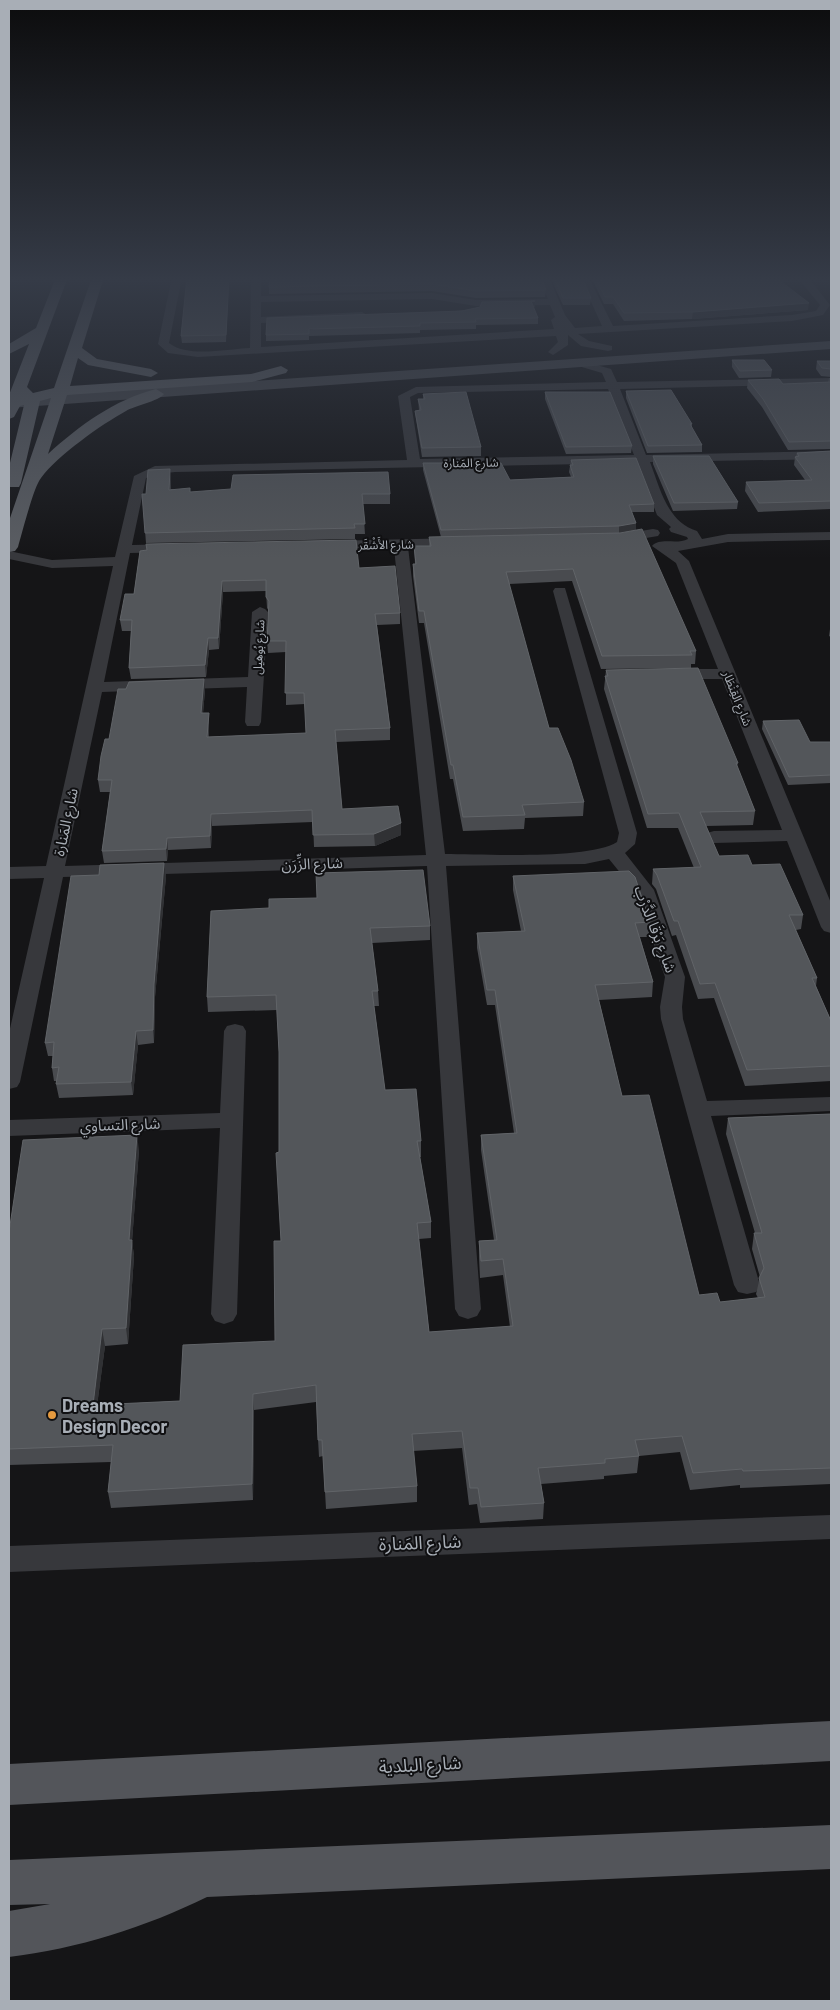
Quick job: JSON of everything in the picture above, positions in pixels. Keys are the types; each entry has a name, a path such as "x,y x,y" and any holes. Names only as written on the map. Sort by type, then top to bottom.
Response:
{"highway":[{"path":"27,371 17,398 12,480 15,486 28,485 62,450 118,407 135,400 167,392"},
{"path":"9,546 28,485 52,389 62,371"},
{"path":"134,371 157,374 212,375"},
{"path":"52,389 252,378 278,371"}],"main road":[{"path":"17,398 52,389 270,371"},
{"path":"52,389 167,392 468,371"},
{"name":"شارع البلدية","path":"9,1785 831,1741"},
{"path":"9,1883 831,1847"},
{"path":"9,1934 100,1916 153,1898 204,1874"}],"street":[{"path":"611,371 612,385 664,515 687,543"},
{"path":"414,463 404,396 412,391 427,388 831,381"},
{"name":"شارع المَنارة","path":"9,1082 138,479 148,472 175,468 831,455"},
{"path":"661,546 650,540 650,535 654,532 664,515"},
{"path":"599,540 619,539 670,529 687,543"},
{"path":"619,539 661,546 728,538 831,536"},
{"name":"شارع الأَشْقَر","path":"311,545 470,542"},
{"path":"400,543 436,860 468,1309"},
{"name":"شارع القِنْطَار","path":"687,543 728,674 831,927"},
{"path":"9,555 33,562 59,564 192,547"},
{"path":"560,591 628,833 626,844 614,852"},
{"name":"شارع بُوهيل","path":"253,722 260,612"},
{"path":"661,675 728,674"},
{"path":"585,676 604,675"},
{"name":"شارع بُوهيل","path":"94,687 256,682"},
{"path":"714,837 794,835"},
{"name":"شارع الزِّرَن","path":"9,873 54,870 436,860 585,858 614,852"},
{"name":"شارع بَرْقَا الدَّرْب","path":"614,852 644,890 675,977 675,987 669,1007 748,1285"},
{"path":"224,1314 236,1031"},
{"path":"697,1108 831,1104"},
{"name":"شارع التساوي","path":"9,1128 232,1120"},
{"name":"شارع المَنارة","path":"9,1559 831,1527"}],"building":[{"path":"779,379 783,384 831,382 831,441 789,442 763,399 748,380"},
{"path":"671,390 692,424 690,424 702,445 648,446 626,391"},
{"path":"466,392 481,447 422,448 415,411 421,410 418,399 425,399 423,394"},
{"path":"545,392 610,392 632,446 566,447"},
{"path":"831,451 831,501 759,503 746,482 812,480 795,457 799,456 797,453"},
{"path":"653,456 709,456 738,502 674,503"},
{"path":"636,458 654,504 629,505 636,523 619,526 441,530 423,463 501,463 510,480 574,477 570,465 573,465 571,460"},
{"path":"170,469 169,490 190,488 190,492 231,489 233,475 388,472 390,494 362,494 365,524 354,524 355,528 145,533 142,494 146,494 148,470"},
{"path":"642,529 696,651 690,651 692,655 602,656 573,569 506,572 549,728 558,728 571,760 584,802 522,805 525,815 463,817 453,765 451,765 424,611 419,611 413,564 416,564 414,546 431,546 429,537 620,533"},
{"path":"356,540 359,568 395,566 400,613 375,614 390,728 335,730 342,809 398,806 401,823 374,834 313,835 312,810 211,814 210,836 167,838 166,849 102,851 112,780 98,780 101,756 105,739 109,739 118,689 126,689 129,682 204,679 201,713 209,713 207,737 306,733 304,693 285,693 286,641 267,641 269,601 266,597 266,580 222,581 218,638 208,638 205,665 129,668 132,620 120,620 125,594 134,594 140,551 147,550 146,544"},
{"path":"698,668 738,763 736,763 755,811 700,812 719,856 748,855 752,865 780,864 803,915 789,915 817,978 812,978 831,1021 831,1066 747,1070 715,983 700,984 678,921 674,921 653,869 701,867 679,813 648,814 605,676 608,676 606,670"},
{"path":"799,720 810,742 831,742 831,775 789,777 763,721"},
{"path":"164,863 154,984 153,1030 136,1031 131,1082 56,1084 59,1067 52,1068 54,1042 45,1043 71,876 99,875 100,865"},
{"path":"423,870 430,926 370,928 378,991 372,991 385,1090 416,1089 421,1141 417,1141 431,1222 417,1223 429,1332 513,1326 503,1259 481,1261 479,1241 497,1240 481,1135 517,1133 495,990 487,990 477,933 525,931 513,876 629,871 635,877 650,922 635,923 653,982 595,985 622,1096 649,1095 699,1295 717,1293 720,1302 765,1297 759,1278 764,1268 754,1233 762,1233 728,1118 831,1114 831,1468 743,1471 742,1469 693,1473 682,1436 635,1440 639,1456 605,1459 605,1463 538,1468 544,1503 481,1507 478,1488 470,1488 462,1431 412,1434 417,1486 325,1492 322,1440 318,1440 316,1385 253,1394 252,1484 108,1492 113,1445 9,1449 9,1232 23,1140 137,1135 129,1240 132,1240 126,1328 102,1329 93,1405 180,1401 183,1345 275,1341 274,1241 281,1241 276,1153 279,1152 279,1052 276,995 207,997 211,911 269,908 269,899 317,898 316,873"}],"place":[{"name":"Dreams Design Decor","path":"52,1415"}]}
